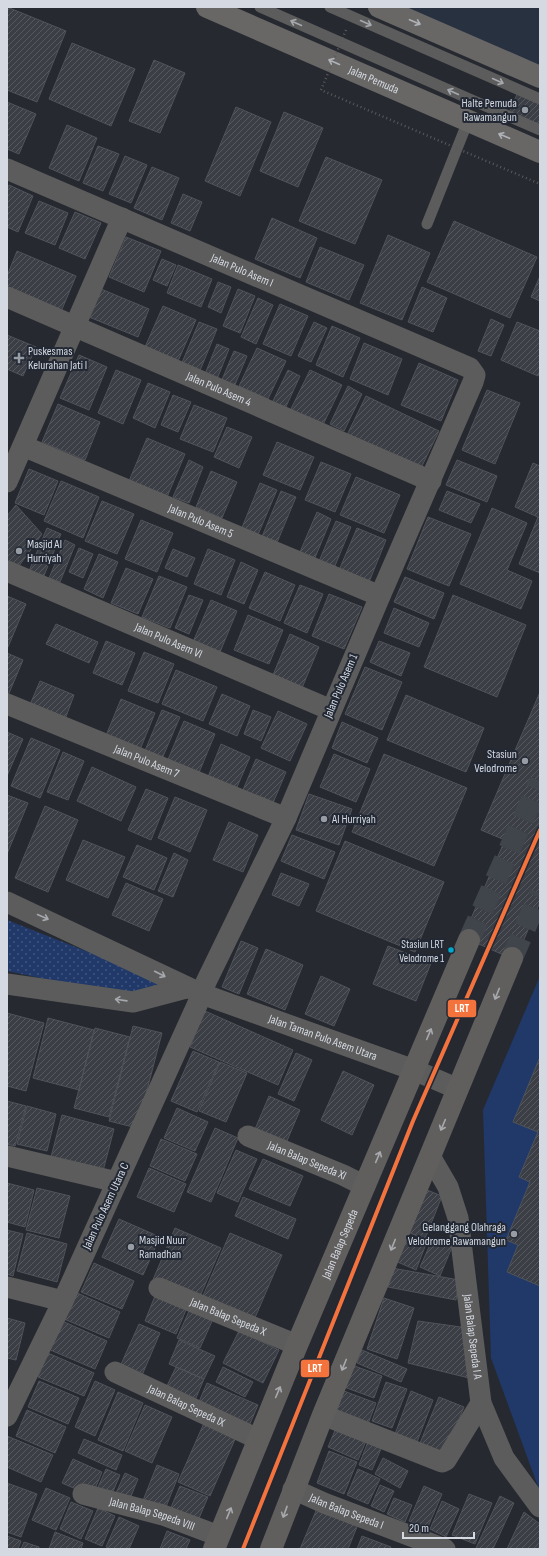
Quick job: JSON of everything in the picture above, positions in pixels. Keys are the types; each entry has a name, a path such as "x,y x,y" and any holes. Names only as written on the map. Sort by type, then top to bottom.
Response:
{"main road":[{"name":"Jalan Pemuda","path":"207,7 540,152"},
{"path":"379,7 540,77"},
{"name":"Jalan Balap Sepeda","path":"217,1543 297,1345 469,940"},
{"path":"271,1549 323,1415 512,958"}],"street":[{"name":"Jalan Pulo Asem I","path":"7,169 470,368 475,375"},
{"path":"7,482 122,218"},
{"name":"Jalan Pulo Asem 4","path":"7,297 431,481"},
{"name":"Jalan Pulo Asem 1","path":"194,991 286,818 475,375"},
{"name":"Jalan Pulo Asem 5","path":"23,446 380,596"},
{"name":"Jalan Pulo Asem VI","path":"7,571 331,710"},
{"name":"Jalan Pulo Asem 7","path":"7,704 286,818"},
{"name":"Jalan Taman Pulo Asem Utara","path":"7,902 194,991 414,1070 458,1089"},
{"path":"7,984 133,1002 194,991"},
{"name":"Jalan Pulo Asem Utara C","path":"7,1416 63,1301 117,1182 194,991"},
{"name":"Jalan Balap Sepeda XI","path":"248,1136 343,1175 365,1186"},
{"path":"7,1156 117,1182"},
{"name":"Jalan Balap Sepeda I A","path":"430,1156 448,1187 458,1218 481,1403 504,1458 540,1507"},
{"path":"7,1287 63,1301"},
{"name":"Jalan Balap Sepeda X","path":"159,1288 297,1345"},
{"name":"Jalan Balap Sepeda IX","path":"115,1372 258,1439"},
{"path":"323,1415 442,1462 446,1460 481,1403"},
{"name":"Jalan Balap Sepeda I","path":"293,1489 324,1503 445,1549"},
{"name":"Jalan Balap Sepeda VIII","path":"83,1494 163,1515 217,1543"}],"lane":[{"path":"260,7 540,130"},
{"path":"330,7 540,99"},
{"path":"427,224 468,121"}],"path":[{"path":"346,30 321,90 540,184"}],"shaded area":[{"path":"398,7 540,7 540,68"},
{"path":"7,920 175,986 121,995 7,971"},
{"name":"Gelanggang Olahraga Velodrome Rawamangun","path":"540,976 540,1492 491,1358 483,1110"}],"building":[{"path":"7,7 66,31 37,102 7,90"},
{"path":"72,43 135,69 111,126 49,99"},
{"path":"154,60 185,73 160,133 129,121"},
{"name":"Halte Pemuda Rawamangun","path":"518,92 540,102 540,129 508,115"},
{"path":"7,102 36,114 19,154 7,149"},
{"path":"236,107 271,122 240,196 205,181"},
{"path":"284,112 323,128 298,187 260,171"},
{"path":"67,125 97,138 79,181 49,168"},
{"path":"98,146 119,154 103,191 83,183"},
{"path":"125,156 147,165 131,203 109,194"},
{"path":"326,157 382,180 355,244 299,221"},
{"path":"152,167 179,178 162,220 134,208"},
{"path":"9,185 33,196 18,232 7,227 7,189"},
{"path":"183,194 202,202 190,231 171,223"},
{"path":"39,201 68,213 55,245 25,233"},
{"path":"75,212 101,223 85,259 59,248"},
{"path":"272,218 317,238 300,278 255,259"},
{"path":"454,221 537,257 510,318 427,282"},
{"path":"388,235 430,253 402,320 360,303"},
{"path":"126,237 161,251 144,292 109,277"},
{"path":"320,247 364,265 349,300 306,282"},
{"path":"17,251 76,276 60,314 7,291 7,276"},
{"path":"162,259 176,265 167,286 153,280"},
{"path":"178,265 212,279 201,307 167,293"},
{"path":"540,276 540,301 531,297"},
{"path":"218,282 231,287 221,313 208,307"},
{"path":"422,287 447,298 433,332 408,322"},
{"path":"101,289 149,309 138,337 89,317"},
{"path":"238,289 255,296 240,333 223,326"},
{"path":"258,298 273,305 256,344 241,337"},
{"path":"280,304 308,316 291,356 263,344"},
{"path":"163,306 196,320 178,361 145,347"},
{"path":"491,319 504,325 491,356 478,351"},
{"path":"199,322 217,329 199,373 181,365"},
{"path":"314,322 327,328 311,362 298,356"},
{"path":"517,322 540,331 540,371 538,376 501,360"},
{"path":"332,326 360,338 343,377 316,365"},
{"name":"Puskesmas Kelurahan Jati I","path":"7,335 36,347 23,376 7,369"},
{"path":"364,343 402,359 388,395 350,379"},
{"path":"217,344 229,349 217,379 205,374"},
{"path":"257,348 286,361 268,399 239,386"},
{"path":"234,351 247,356 234,387 221,382"},
{"path":"79,355 107,367 89,410 60,398"},
{"path":"419,363 458,380 441,421 401,405"},
{"path":"116,370 141,380 123,424 98,413"},
{"path":"288,370 300,376 284,411 271,405"},
{"path":"310,370 342,385 321,429 289,413"},
{"path":"148,383 170,392 155,428 133,418"},
{"path":"348,386 362,394 344,431 330,424"},
{"path":"487,390 520,403 495,464 462,450"},
{"path":"173,395 191,402 178,432 161,425"},
{"path":"366,396 439,431 420,470 347,435"},
{"path":"58,404 100,422 85,460 42,442"},
{"path":"194,405 227,418 213,452 180,439"},
{"path":"227,427 252,437 239,468 214,457"},
{"path":"147,438 185,454 167,497 129,481"},
{"path":"277,442 314,457 300,490 263,475"},
{"path":"189,460 203,467 189,503 173,497"},
{"path":"457,460 497,476 487,502 446,485"},
{"path":"321,462 351,474 335,512 305,500"},
{"path":"533,463 540,466 540,573 519,564 538,517 515,507"},
{"path":"29,469 58,481 44,515 15,503"},
{"path":"211,471 237,482 222,518 196,507"},
{"path":"356,477 400,495 384,533 340,515"},
{"path":"61,481 99,497 83,538 44,521"},
{"path":"260,483 277,490 257,537 241,530"},
{"path":"281,491 296,497 276,545 261,539"},
{"path":"447,491 480,504 471,523 439,510"},
{"path":"102,501 134,514 117,554 85,541"},
{"name":"Masjid Al Hurriyah","path":"16,505 42,534 14,573 7,567 7,516"},
{"path":"492,508 527,523 507,570 532,581 521,609 460,584"},
{"path":"317,512 331,519 312,565 297,559"},
{"path":"428,517 471,534 449,586 407,569"},
{"path":"141,520 173,533 157,572 125,559"},
{"path":"336,521 351,527 332,573 317,566"},
{"path":"47,528 61,534 43,578 29,571"},
{"path":"357,528 386,540 369,582 339,570"},
{"path":"65,540 75,545 60,582 49,578"},
{"path":"79,548 93,554 83,578 69,572"},
{"path":"173,549 195,558 187,577 165,568"},
{"path":"208,549 235,560 221,595 194,584"},
{"path":"99,554 118,562 103,598 84,589"},
{"path":"241,562 258,570 244,604 227,597"},
{"path":"126,568 153,579 138,614 111,603"},
{"path":"265,572 295,585 280,621 249,608"},
{"path":"159,576 187,587 170,628 142,617"},
{"path":"405,577 444,593 434,619 394,602"},
{"path":"300,585 323,594 307,633 284,623"},
{"path":"329,594 362,607 344,649 312,636"},
{"path":"189,595 203,600 189,634 175,628"},
{"path":"453,595 526,625 497,697 424,667"},
{"path":"7,596 26,604 8,647 7,646"},
{"path":"211,600 237,611 220,652 193,642"},
{"path":"394,608 429,623 419,647 384,633"},
{"path":"248,615 283,630 269,664 234,650"},
{"path":"56,624 98,642 89,663 46,644"},
{"path":"290,634 319,647 302,688 273,675"},
{"path":"106,641 135,653 122,685 93,673"},
{"path":"379,641 410,653 401,676 370,662"},
{"path":"144,652 174,664 158,703 128,691"},
{"path":"7,653 23,660 7,698"},
{"path":"365,667 402,682 382,730 345,714"},
{"path":"176,670 217,687 203,721 162,704"},
{"path":"40,681 74,695 64,722 29,707"},
{"name":"Stasiun Velodrome","path":"540,692 540,902 515,960 463,937 505,840 481,830"},
{"path":"222,694 250,706 237,736 209,724"},
{"path":"406,695 484,728 466,772 387,740"},
{"path":"121,699 155,713 139,752 105,738"},
{"path":"162,710 180,717 161,761 144,753"},
{"path":"253,710 271,717 261,741 244,734"},
{"path":"278,711 307,724 290,761 261,748"},
{"path":"184,721 215,734 198,775 167,762"},
{"path":"342,722 378,738 367,763 332,748"},
{"path":"7,732 23,739 7,776"},
{"path":"31,738 60,750 40,798 11,786"},
{"path":"221,744 250,757 234,794 206,782"},
{"path":"63,752 84,761 68,800 47,792"},
{"path":"334,754 370,769 356,802 320,787"},
{"path":"384,754 467,788 434,866 352,832"},
{"path":"256,759 286,772 270,810 240,797"},
{"path":"92,767 136,787 121,821 77,801"},
{"path":"146,789 168,798 151,840 128,830"},
{"name":"Al Hurriyah","path":"309,794 352,809 339,845 296,830"},
{"path":"7,795 28,803 7,854"},
{"path":"175,797 207,810 190,852 158,838"},
{"path":"45,806 78,820 48,892 15,878"},
{"path":"229,822 258,835 243,872 213,860"},
{"path":"292,835 335,852 324,879 281,861"},
{"path":"83,840 125,857 108,898 66,880"},
{"path":"345,841 444,882 415,952 316,911"},
{"path":"137,845 167,858 154,890 123,877"},
{"path":"174,853 188,860 173,897 158,891"},
{"path":"281,873 309,884 299,906 272,895"},
{"path":"126,883 163,899 149,931 112,915"},
{"path":"241,941 258,948 239,994 222,987"},
{"path":"388,946 431,963 416,1001 373,984"},
{"path":"266,949 303,965 285,1010 247,994"},
{"path":"321,976 350,989 334,1026 305,1014"},
{"path":"205,1011 293,1050 278,1085 190,1047"},
{"path":"7,1013 44,1023 26,1091 7,1086"},
{"path":"48,1018 94,1030 79,1090 33,1078"},
{"path":"133,1026 162,1033 137,1128 109,1121"},
{"path":"95,1028 130,1037 109,1117 74,1108"},
{"path":"193,1051 219,1062 197,1112 171,1101"},
{"path":"296,1053 312,1060 294,1101 278,1094"},
{"path":"540,1057 540,1286 507,1272 518,1245 506,1240 530,1182 519,1177 538,1132 513,1122"},
{"path":"220,1062 247,1073 226,1122 199,1111"},
{"path":"343,1071 374,1085 352,1135 321,1120"},
{"path":"269,1096 300,1110 284,1148 253,1134"},
{"path":"7,1101 26,1106 15,1146 7,1144"},
{"path":"27,1106 56,1114 47,1151 17,1144"},
{"path":"177,1108 208,1122 195,1151 164,1138"},
{"path":"62,1115 114,1129 103,1171 51,1157"},
{"path":"215,1128 238,1138 211,1202 187,1192"},
{"path":"161,1139 197,1154 185,1181 150,1166"},
{"path":"236,1150 257,1159 238,1202 217,1193"},
{"path":"263,1159 303,1176 290,1206 249,1189"},
{"path":"149,1168 186,1184 174,1212 137,1197"},
{"path":"7,1183 34,1190 25,1227 7,1222"},
{"path":"37,1188 70,1196 59,1238 26,1230"},
{"path":"422,1188 442,1196 425,1239 405,1231"},
{"path":"243,1197 296,1219 288,1239 235,1216"},
{"name":"Masjid Nuur Ramadhan","path":"119,1219 160,1237 143,1275 102,1257"},
{"path":"175,1228 221,1248 198,1301 152,1282"},
{"path":"7,1230 23,1234 13,1276 7,1274"},
{"path":"27,1233 67,1244 57,1282 17,1271"},
{"path":"230,1233 282,1255 254,1320 202,1298"},
{"path":"404,1235 426,1244 416,1270 393,1260"},
{"path":"433,1238 452,1247 440,1276 420,1267"},
{"path":"94,1263 134,1281 122,1309 81,1292"},
{"path":"392,1268 459,1280 456,1300 388,1287"},
{"path":"157,1291 188,1305 176,1334 145,1321"},
{"path":"75,1292 120,1312 109,1338 64,1319"},
{"path":"384,1298 414,1308 397,1359 367,1349"},
{"path":"190,1309 213,1319 200,1348 177,1338"},
{"path":"7,1318 25,1323 16,1360 7,1358"},
{"path":"60,1320 107,1341 95,1369 48,1349"},
{"path":"418,1321 468,1328 469,1378 408,1363"},
{"path":"139,1324 160,1333 140,1380 118,1371"},
{"path":"239,1331 279,1350 263,1383 223,1363"},
{"path":"179,1340 215,1356 204,1379 169,1364"},
{"path":"362,1350 407,1369 401,1382 357,1363"},
{"path":"48,1353 94,1373 84,1396 38,1377"},
{"path":"352,1365 382,1376 374,1398 344,1387"},
{"path":"176,1367 204,1379 193,1405 164,1392"},
{"path":"223,1367 253,1382 245,1397 216,1382"},
{"path":"39,1381 79,1398 68,1424 28,1407"},
{"path":"95,1381 115,1390 95,1436 75,1427"},
{"path":"386,1382 407,1389 392,1428 372,1421"},
{"path":"207,1383 258,1405 249,1426 198,1404"},
{"path":"344,1391 376,1403 368,1424 336,1413"},
{"path":"411,1391 433,1400 417,1442 395,1434"},
{"path":"118,1392 143,1403 123,1451 98,1440"},
{"path":"439,1397 464,1407 445,1453 420,1443"},
{"path":"145,1405 172,1417 152,1463 125,1451"},
{"path":"27,1410 66,1427 55,1453 16,1436"},
{"path":"204,1423 236,1437 210,1496 178,1482"},
{"path":"336,1428 366,1441 358,1460 328,1447"},
{"path":"7,1436 53,1455 41,1482 7,1467"},
{"path":"84,1439 122,1455 116,1470 78,1453"},
{"path":"369,1439 383,1444 372,1470 359,1465"},
{"path":"329,1451 357,1462 344,1494 317,1483"},
{"path":"383,1458 408,1471 400,1488 375,1474"},
{"path":"73,1459 102,1472 92,1496 62,1483"},
{"path":"157,1465 179,1474 164,1512 142,1503"},
{"path":"106,1469 120,1475 109,1501 95,1494"},
{"path":"358,1469 380,1479 368,1504 347,1495"},
{"path":"125,1473 138,1479 127,1506 113,1500"},
{"path":"7,1483 37,1494 21,1537 7,1532"},
{"path":"380,1485 394,1491 384,1512 371,1506"},
{"path":"180,1486 208,1497 197,1523 169,1512"},
{"path":"424,1486 442,1494 427,1529 409,1521"},
{"path":"46,1488 70,1498 56,1530 32,1520"},
{"path":"469,1494 492,1503 475,1544 452,1535"},
{"path":"500,1496 514,1503 493,1549 478,1549 476,1548"},
{"path":"394,1498 412,1505 405,1522 387,1514"},
{"path":"442,1501 459,1509 446,1537 430,1529"},
{"path":"71,1502 93,1511 81,1539 60,1529"},
{"path":"318,1506 359,1522 348,1549 300,1549"},
{"path":"98,1508 115,1516 102,1546 85,1539"},
{"path":"524,1512 540,1524 540,1545 538,1549 507,1549"},
{"path":"119,1517 139,1526 129,1549 111,1549 106,1547"},
{"path":"167,1531 190,1540 186,1549 160,1549"},
{"path":"55,1532 83,1543 81,1549 49,1549"},
{"path":"7,1536 21,1541 18,1549 7,1549"},
{"path":"362,1536 391,1547 390,1549 357,1549"},
{"path":"24,1542 39,1547 39,1549 21,1549"}],"tunnel":[{"path":"469,940 540,781"},
{"path":"512,958 540,893"}],"rail line":[{"name":"LRT","path":"243,1549 413,1121 540,830"}],"place":[{"name":"Halte Pemuda Rawamangun","path":"525,110"},
{"name":"Puskesmas Kelurahan Jati I","path":"19,358"},
{"name":"Masjid Al Hurriyah","path":"19,551"},
{"name":"Stasiun Velodrome","path":"525,761"},
{"name":"Al Hurriyah","path":"324,819"},
{"name":"Stasiun LRT Velodrome 1","path":"451,950"},
{"name":"Gelanggang Olahraga Velodrome Rawamangun","path":"514,1234"},
{"name":"Masjid Nuur Ramadhan","path":"131,1247"}]}
